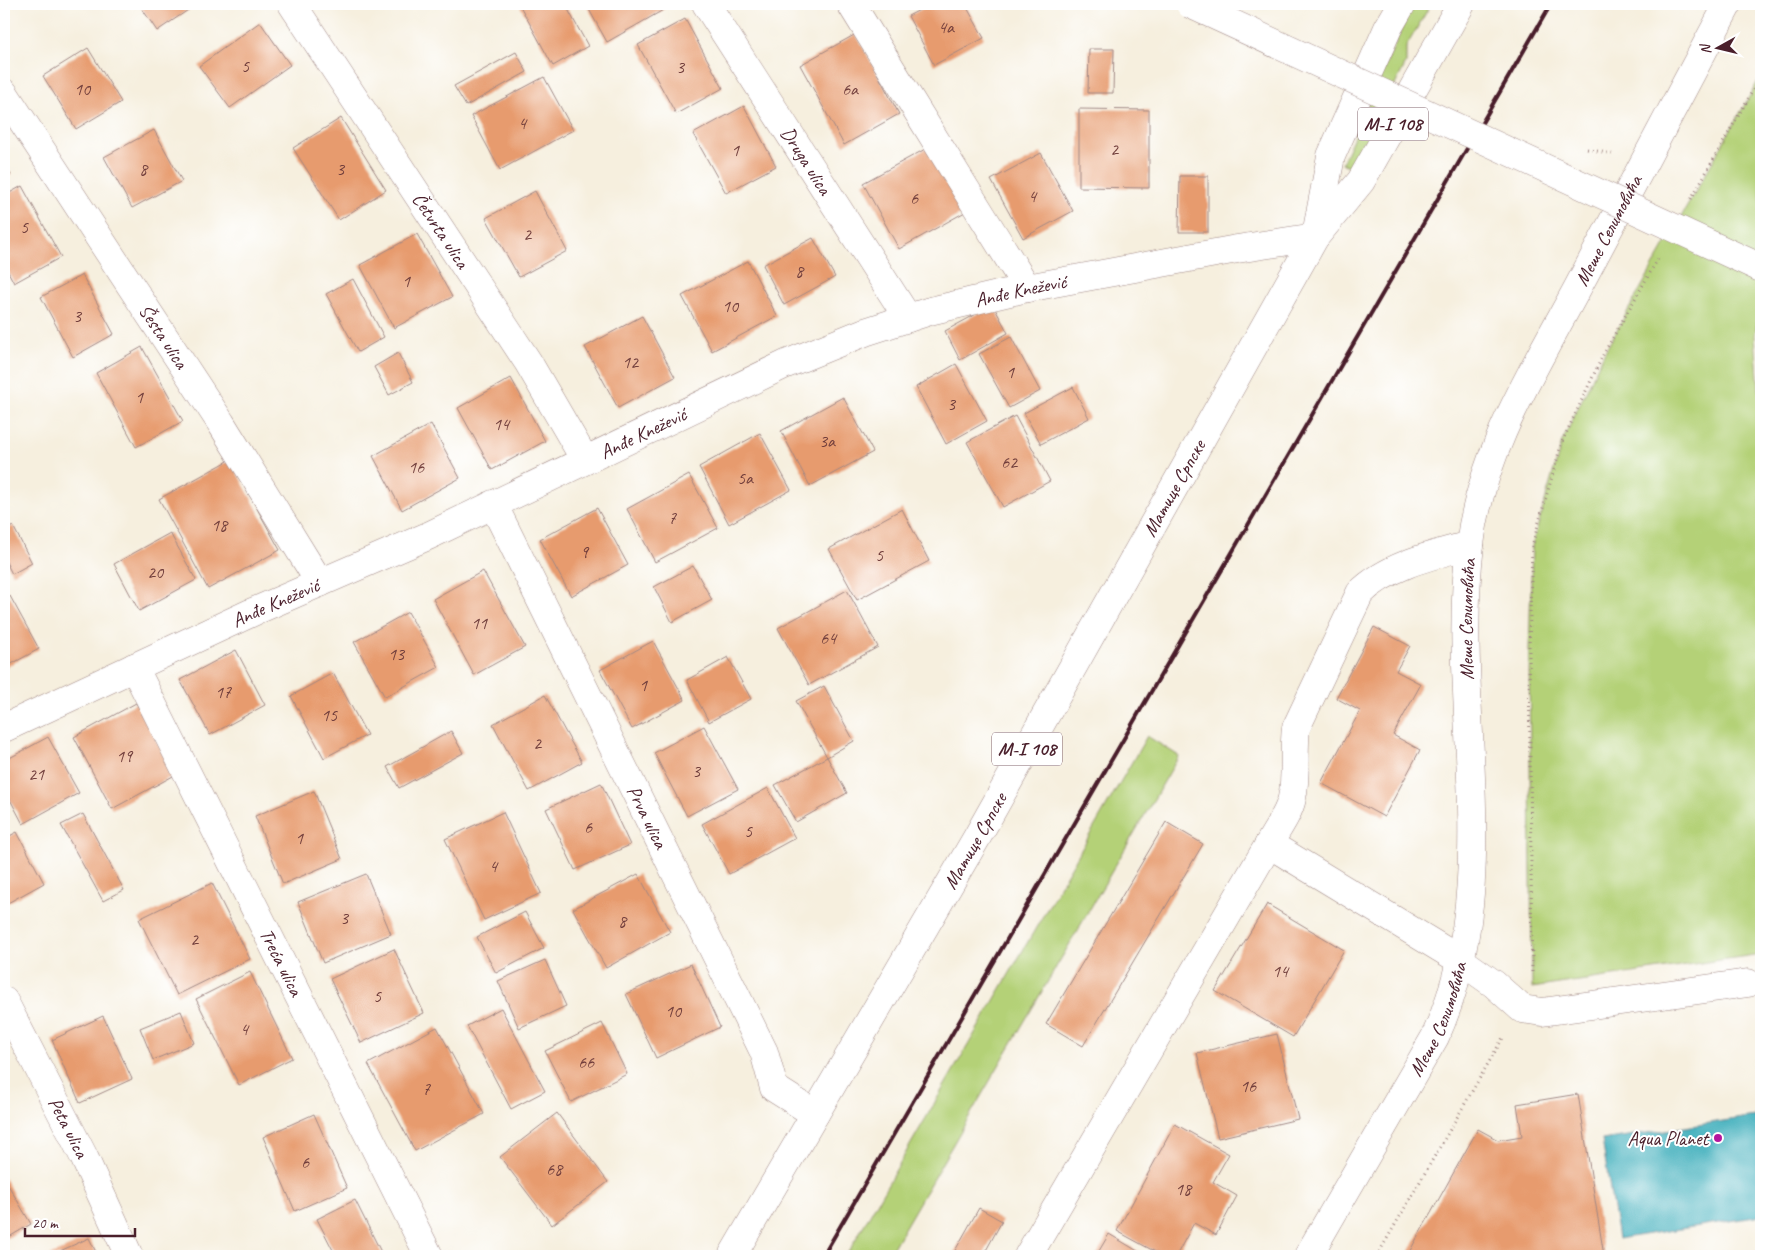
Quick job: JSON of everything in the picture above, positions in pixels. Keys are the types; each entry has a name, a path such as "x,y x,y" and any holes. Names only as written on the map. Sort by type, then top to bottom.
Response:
{"street":[{"name":"Četvrta ulica","path":"292,4 528,362 585,460"},
{"name":"Druga ulica","path":"706,4 908,318"},
{"path":"852,4 1027,288"},
{"path":"1190,4 1761,268"},
{"name":"M-I 108","path":"1315,238 1331,156 1388,28 1402,4"},
{"name":"M-I 108","path":"1315,238 1361,181 1461,4"},
{"name":"Меше Селимовића","path":"1308,1256 1435,1038 1445,1015 1460,960 1470,894 1473,850 1465,642 1470,545 1483,476 1520,395 1728,4"},
{"name":"Šesta ulica","path":"4,93 221,423 320,583"},
{"name":"Anđe Knežević","path":"4,728 493,504 786,364 865,332 908,318 1027,288 1237,249 1315,238"},
{"name":"Матице Српске","path":"732,1256 976,839 1315,238"},
{"name":"Prva ulica","path":"493,504 764,1052 774,1088 815,1114"},
{"path":"1028,1256 1269,844 1292,800 1296,771 1294,747 1296,728 1360,593 1372,581 1387,573 1470,545"},
{"name":"Treća ulica","path":"134,667 429,1256"},
{"path":"1269,844 1460,960 1494,984 1522,1009 1542,1012 1748,983"},
{"name":"Peta ulica","path":"4,1001 84,1157 129,1256"}],"path":[{"path":"1688,206 1761,76"},
{"path":"1377,1256 1522,1009 1532,988 1529,650 1532,546 1562,442 1604,353 1663,249"}],"green space":[{"path":"1413,4 1431,4 1406,47 1406,63 1353,169 1342,163"},
{"path":"1761,76 1761,297 1755,335 1761,417 1761,954 1532,988 1529,650 1532,546 1562,442 1604,353"},
{"path":"1147,736 1179,756 888,1256 846,1256"}],"water":[{"path":"1761,1115 1761,1216 1618,1239 1602,1140"}],"building":[{"path":"139,4 197,4 157,31"},
{"path":"519,4 565,4 588,46 553,66"},
{"path":"586,4 662,4 665,9 607,42"},
{"path":"931,4 965,4 984,38 934,65 908,16"},
{"path":"685,19 723,88 676,114 638,45"},
{"path":"260,22 290,65 230,108 199,66"},
{"path":"856,34 899,114 844,145 800,65"},
{"path":"88,48 121,102 76,129 43,76"},
{"path":"1089,49 1114,49 1113,93 1088,93"},
{"path":"516,52 527,72 466,106 454,86"},
{"path":"544,77 573,130 500,170 471,116"},
{"path":"744,106 776,166 726,193 693,134"},
{"path":"1079,109 1149,110 1149,188 1079,187"},
{"path":"341,118 386,190 339,220 293,148"},
{"path":"154,130 182,181 132,208 104,157"},
{"path":"929,147 965,212 899,249 863,183"},
{"path":"1041,153 1073,211 1023,238 991,180"},
{"path":"4,163 11,175 4,179"},
{"path":"1180,176 1208,176 1208,232 1179,232"},
{"path":"22,186 61,257 14,283 4,264 4,196"},
{"path":"535,191 567,251 519,277 486,218"},
{"path":"417,234 452,297 394,328 360,265"},
{"path":"813,238 835,277 784,305 763,265"},
{"path":"748,261 777,316 712,351 682,296"},
{"path":"82,275 114,334 73,357 41,297"},
{"path":"353,279 384,337 358,352 326,294"},
{"path":"993,305 1008,333 960,360 945,331"},
{"path":"642,316 675,377 618,408 585,347"},
{"path":"1011,337 1040,391 1009,408 979,354"},
{"path":"142,347 183,421 136,447 96,373"},
{"path":"398,353 413,382 389,395 374,367"},
{"path":"956,364 987,421 946,444 916,387"},
{"path":"511,378 545,441 492,470 458,408"},
{"path":"1073,387 1089,418 1041,444 1024,413"},
{"path":"843,397 873,452 810,486 781,431"},
{"path":"1015,416 1050,481 1003,507 967,442"},
{"path":"431,424 460,478 402,510 373,456"},
{"path":"760,433 791,490 729,524 699,467"},
{"path":"230,460 280,550 208,589 159,499"},
{"path":"689,475 718,528 655,562 627,509"},
{"path":"597,508 628,565 571,596 540,539"},
{"path":"902,509 929,561 857,600 829,549"},
{"path":"13,526 32,563 12,574 4,558 4,531"},
{"path":"170,533 196,580 139,611 114,564"},
{"path":"693,566 712,600 672,622 654,587"},
{"path":"483,571 525,647 474,675 433,599"},
{"path":"847,590 878,647 809,685 778,628"},
{"path":"10,596 39,649 4,668 4,600"},
{"path":"408,612 439,667 385,697 354,642"},
{"path":"1374,627 1410,646 1396,671 1421,684 1393,735 1420,750 1384,817 1321,783 1360,711 1336,698"},
{"path":"653,641 685,700 632,729 600,670"},
{"path":"236,650 265,705 210,735 180,680"},
{"path":"728,657 751,699 709,722 687,680"},
{"path":"333,673 367,735 324,758 291,696"},
{"path":"824,686 854,741 827,757 796,701"},
{"path":"545,695 582,762 529,791 493,724"},
{"path":"136,703 175,775 112,809 74,737"},
{"path":"704,726 738,789 687,816 654,753"},
{"path":"451,731 463,753 399,788 387,767"},
{"path":"48,737 79,793 23,824 4,788 4,761"},
{"path":"827,757 847,793 796,822 775,785"},
{"path":"601,783 630,845 575,870 546,809"},
{"path":"768,788 795,838 729,874 702,824"},
{"path":"314,791 342,859 283,884 255,816"},
{"path":"503,812 541,893 484,920 445,839"},
{"path":"83,814 124,890 103,901 61,825"},
{"path":"1166,822 1203,844 1083,1046 1046,1024"},
{"path":"17,832 44,883 4,905 4,839"},
{"path":"366,874 391,934 323,963 298,902"},
{"path":"638,874 670,932 606,968 573,909"},
{"path":"212,883 250,959 177,995 139,919"},
{"path":"1267,904 1344,950 1293,1037 1215,991"},
{"path":"525,912 544,948 496,973 477,937"},
{"path":"394,949 424,1013 361,1043 330,979"},
{"path":"545,960 566,1006 519,1028 498,981"},
{"path":"691,964 720,1027 656,1058 626,994"},
{"path":"250,972 292,1058 239,1085 196,999"},
{"path":"501,1008 545,1091 511,1109 467,1026"},
{"path":"181,1011 194,1043 153,1060 140,1028"},
{"path":"103,1016 132,1079 80,1103 52,1040"},
{"path":"602,1023 627,1074 571,1102 545,1051"},
{"path":"437,1027 484,1114 415,1151 368,1064"},
{"path":"1277,1034 1298,1119 1218,1138 1197,1053"},
{"path":"1578,1094 1604,1256 1407,1256 1478,1129 1498,1140 1522,1136 1517,1104"},
{"path":"557,1113 608,1182 552,1225 500,1157"},
{"path":"314,1114 347,1188 295,1211 263,1137"},
{"path":"1175,1124 1229,1154 1213,1182 1237,1196 1216,1235 1194,1223 1176,1256 1163,1256 1117,1231"},
{"path":"4,1178 31,1224 4,1240"},
{"path":"355,1200 383,1256 336,1256 317,1219"},
{"path":"979,1208 1002,1221 983,1256 952,1256"},
{"path":"1109,1234 1146,1256 1096,1256"},
{"path":"89,1238 98,1256 49,1256"}],"railway":[{"path":"823,1256 1551,4"}],"place":[{"name":"Aqua Planet","path":"1718,1138"}]}
